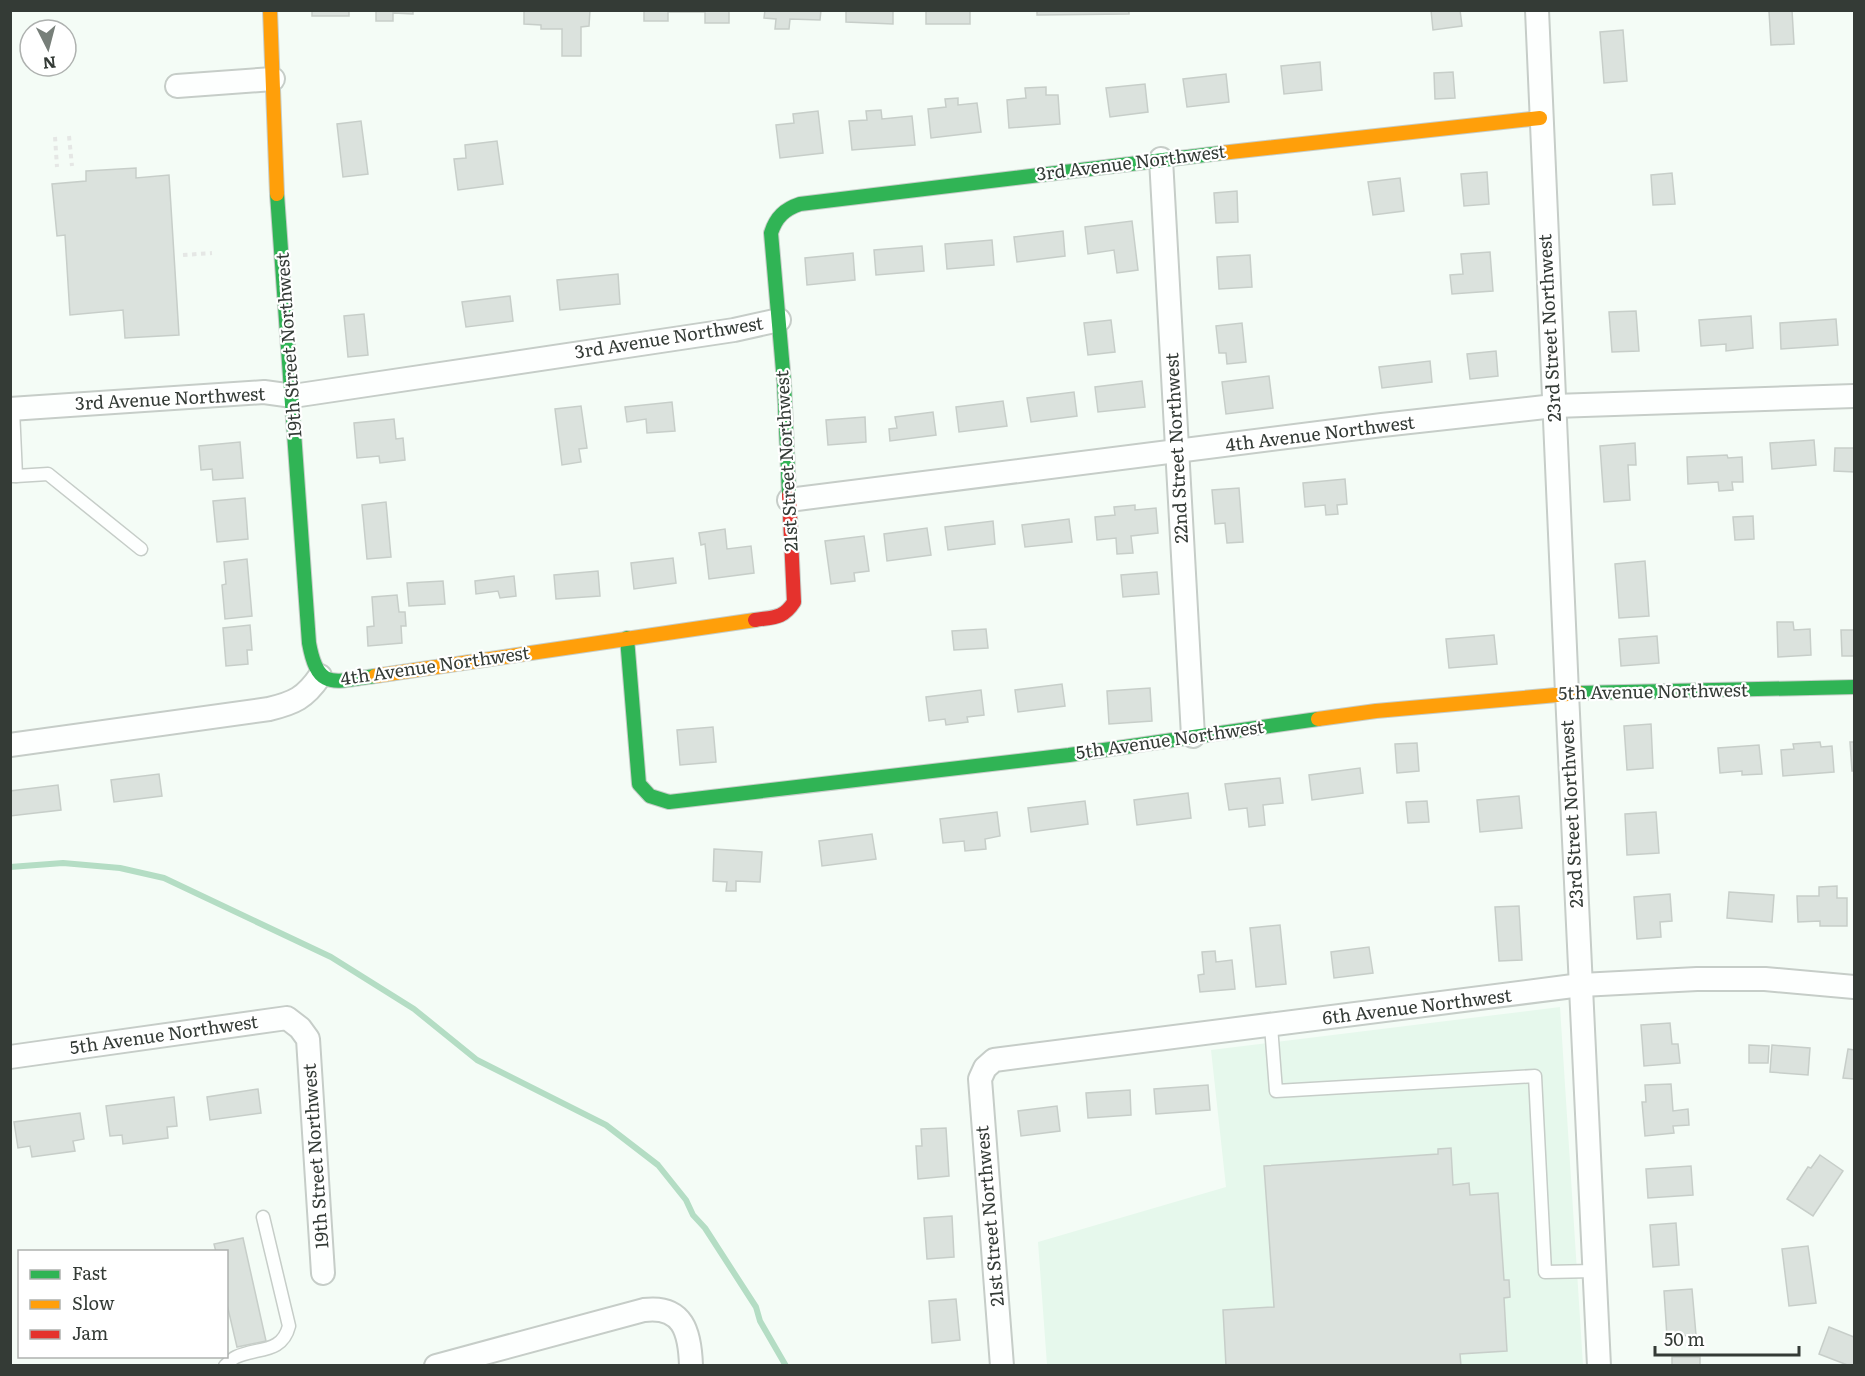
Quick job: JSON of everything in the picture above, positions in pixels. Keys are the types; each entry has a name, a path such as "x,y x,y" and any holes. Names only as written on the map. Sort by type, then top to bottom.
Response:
{"street":[{"name":"19th Street Northwest","path":"270,10 276,182 309,643 313,665 320,676"},
{"name":"23rd Street Northwest","path":"1537,10 1540,118 1599,1365"},
{"path":"177,86 273,79"},
{"name":"3rd Avenue Northwest","path":"12,409 264,392 293,396 734,330 779,320 771,233 778,218 791,207 812,202 1161,159 1540,118"},
{"name":"22nd Street Northwest","path":"1161,159 1193,736"},
{"name":"21st Street Northwest","path":"779,320 794,602"},
{"name":"4th Avenue Northwest","path":"789,500 1382,425 1554,406 1854,396"},
{"name":"4th Avenue Northwest","path":"10,746 269,709 298,700 312,688 320,676 327,680 337,681 425,670 780,616 787,613 794,602"},
{"name":"5th Avenue Northwest","path":"627,638 639,784 647,795 661,801 675,802 1069,755 1376,711 1567,693 1854,687"},
{"name":"6th Avenue Northwest","path":"985,1068 994,1060 1581,985 1697,979 1765,979 1854,987"},
{"name":"5th Avenue Northwest","path":"10,1057 287,1018 300,1028 308,1039"},
{"name":"19th Street Northwest","path":"308,1039 323,1273"},
{"name":"21st Street Northwest","path":"985,1068 980,1079 1002,1365"},
{"path":"436,1365 644,1310 662,1309 679,1319 687,1333 691,1349 691,1365"}],"lane":[{"path":"12,409 13,476 48,474 141,549"},
{"path":"1270,1026 1276,1091 1535,1076 1545,1272 1595,1271"},
{"path":"225,1365 235,1357 279,1345 287,1335 289,1326 263,1217"}],"path":[{"path":"69,136 72,166"},
{"path":"55,137 57,167"},
{"path":"183,255 212,253"}],"shaded area":[{"path":"1560,1007 1583,1365 1047,1365 1038,1242 1226,1187 1211,1050"}],"building":[{"path":"312,10 349,10 349,16 312,16"},
{"path":"376,10 413,10 413,14 393,13 393,21 376,21"},
{"path":"524,10 590,10 589,26 581,27 581,56 562,56 562,29 541,29 541,25 524,24"},
{"path":"644,10 729,10 729,23 705,23 705,12 668,12 668,21 644,21"},
{"path":"765,10 821,10 820,20 790,19 789,29 775,29 776,19 764,18"},
{"path":"846,10 893,10 893,24 846,22"},
{"path":"926,10 970,10 970,24 926,24"},
{"path":"1037,10 1129,10 1129,14 1037,15"},
{"path":"1431,10 1460,10 1462,26 1433,30"},
{"path":"1792,10 1794,44 1771,45 1769,11"},
{"path":"1623,30 1627,81 1604,83 1600,32"},
{"path":"1320,62 1322,90 1284,94 1281,66"},
{"path":"1453,72 1455,98 1435,99 1434,73"},
{"path":"1226,74 1229,102 1187,107 1183,79"},
{"path":"1145,84 1148,112 1110,117 1106,88"},
{"path":"1046,87 1046,95 1058,95 1060,124 1009,128 1007,100 1026,98 1025,88"},
{"path":"958,98 958,105 977,103 981,132 931,138 928,109 946,107 945,99"},
{"path":"881,110 882,119 912,116 915,145 852,150 849,121 867,120 866,111"},
{"path":"818,111 823,153 780,158 776,125 794,123 793,114"},
{"path":"361,121 368,174 343,177 337,124"},
{"path":"497,141 503,184 458,190 454,159 466,158 465,145"},
{"path":"136,168 136,178 169,175 179,335 125,338 123,310 70,315 65,235 57,236 52,184 86,181 86,171"},
{"path":"1487,172 1489,204 1464,206 1461,174"},
{"path":"1672,173 1675,204 1653,205 1651,175"},
{"path":"1400,178 1404,211 1373,215 1368,182"},
{"path":"1237,191 1238,222 1216,223 1214,193"},
{"path":"1132,221 1138,270 1117,273 1114,250 1088,254 1085,227"},
{"path":"1063,231 1065,256 1017,262 1014,237"},
{"path":"992,240 994,265 947,269 945,244"},
{"path":"922,246 924,271 876,275 874,250"},
{"path":"1490,252 1493,291 1452,294 1450,275 1463,274 1461,254"},
{"path":"853,253 855,280 807,285 805,258"},
{"path":"1250,255 1252,287 1219,289 1217,257"},
{"path":"618,274 620,304 560,310 557,280"},
{"path":"510,296 513,321 466,327 462,302"},
{"path":"1636,311 1639,351 1612,352 1609,312"},
{"path":"364,314 368,355 348,357 344,316"},
{"path":"1751,316 1753,348 1726,351 1726,344 1701,346 1699,320"},
{"path":"1836,319 1838,345 1781,349 1780,323"},
{"path":"1111,320 1115,352 1088,355 1084,323"},
{"path":"1242,323 1246,362 1227,364 1226,353 1219,353 1216,326"},
{"path":"1496,351 1498,376 1470,379 1467,354"},
{"path":"1430,361 1432,382 1382,388 1379,367"},
{"path":"1269,376 1273,408 1226,414 1222,382"},
{"path":"1142,381 1145,407 1098,412 1095,387"},
{"path":"1074,392 1077,416 1031,422 1027,398"},
{"path":"1003,401 1007,426 959,432 956,407"},
{"path":"672,402 675,431 647,433 646,419 627,422 625,407"},
{"path":"581,406 587,448 579,449 581,462 562,465 555,409"},
{"path":"933,412 936,435 890,441 889,429 897,428 895,417"},
{"path":"865,417 866,442 828,445 826,420"},
{"path":"394,419 396,439 403,438 405,460 380,463 379,456 357,458 354,423"},
{"path":"1814,440 1816,465 1772,469 1770,443"},
{"path":"240,442 243,478 213,480 212,469 201,470 199,446"},
{"path":"1635,443 1636,465 1628,465 1630,500 1604,502 1600,446"},
{"path":"1835,448 1854,448 1854,472 1834,471"},
{"path":"1727,455 1728,458 1742,457 1743,482 1732,482 1733,490 1719,491 1718,482 1688,484 1687,457"},
{"path":"1345,479 1347,504 1337,505 1338,514 1326,515 1325,505 1305,507 1303,483"},
{"path":"1239,488 1243,542 1227,543 1225,523 1215,524 1212,490"},
{"path":"245,498 248,539 217,542 213,501"},
{"path":"386,502 391,557 367,559 362,505"},
{"path":"1135,505 1135,510 1156,508 1158,533 1131,536 1133,553 1117,554 1116,538 1097,540 1095,517 1115,515 1114,507"},
{"path":"1753,516 1754,539 1735,540 1733,517"},
{"path":"1069,519 1072,542 1025,547 1022,525"},
{"path":"993,521 995,544 948,550 945,527"},
{"path":"927,528 931,555 887,561 884,534"},
{"path":"725,529 727,549 751,546 754,573 709,579 705,544 701,545 699,533"},
{"path":"864,536 869,571 854,573 855,581 831,584 825,541"},
{"path":"673,558 676,583 634,589 631,563"},
{"path":"247,559 252,616 225,619 222,585 226,584 224,562"},
{"path":"1645,561 1649,616 1619,618 1615,564"},
{"path":"598,571 600,596 556,599 554,575"},
{"path":"1157,572 1159,594 1123,597 1121,575"},
{"path":"514,576 516,596 500,598 498,591 476,594 475,581"},
{"path":"443,581 445,604 409,606 407,583"},
{"path":"397,595 399,612 405,612 406,626 401,626 402,643 368,646 367,627 374,626 372,597"},
{"path":"1777,622 1793,622 1794,630 1810,629 1811,655 1778,657"},
{"path":"250,625 252,650 247,650 248,664 226,666 223,628"},
{"path":"986,629 988,648 954,650 952,631"},
{"path":"1841,630 1854,630 1854,656 1842,656"},
{"path":"1494,635 1497,664 1449,668 1446,639"},
{"path":"1657,636 1659,663 1621,666 1619,639"},
{"path":"1062,684 1065,706 1018,712 1015,690"},
{"path":"1150,688 1152,721 1109,724 1107,691"},
{"path":"981,690 984,715 967,717 968,722 946,725 945,719 929,721 926,697"},
{"path":"1651,724 1653,768 1627,770 1624,726"},
{"path":"713,727 716,762 680,765 677,730"},
{"path":"1820,742 1821,747 1832,746 1834,772 1783,776 1781,750 1794,749 1793,744"},
{"path":"1850,742 1854,742 1854,771 1852,771"},
{"path":"1417,743 1419,771 1397,773 1395,744"},
{"path":"1759,745 1762,774 1742,775 1742,771 1720,773 1718,748"},
{"path":"1360,768 1363,793 1312,800 1309,775"},
{"path":"159,774 162,796 114,802 111,780"},
{"path":"1280,778 1283,803 1263,805 1265,825 1249,827 1247,808 1229,810 1225,784"},
{"path":"58,785 61,810 10,816 10,791"},
{"path":"1188,793 1191,818 1137,825 1134,800"},
{"path":"1519,796 1522,828 1480,832 1477,800"},
{"path":"1085,801 1088,824 1031,832 1028,808"},
{"path":"1427,801 1429,822 1408,823 1406,802"},
{"path":"997,812 1000,836 985,839 986,849 965,851 964,841 943,843 940,819"},
{"path":"1656,812 1659,853 1627,855 1625,814"},
{"path":"872,834 876,859 822,866 819,841"},
{"path":"714,849 762,852 760,882 736,881 736,891 726,891 727,882 713,881"},
{"path":"1837,886 1837,898 1847,898 1847,926 1820,926 1820,921 1798,922 1797,896 1819,896 1819,887"},
{"path":"1729,892 1774,895 1772,922 1727,918"},
{"path":"1670,894 1672,921 1660,922 1661,937 1637,939 1634,897"},
{"path":"1519,906 1522,960 1499,961 1495,907"},
{"path":"1280,925 1286,984 1256,987 1250,928"},
{"path":"1369,947 1373,973 1334,978 1331,952"},
{"path":"1215,951 1216,962 1232,960 1235,989 1200,992 1198,975 1204,974 1202,952"},
{"path":"1670,1023 1672,1044 1678,1044 1680,1063 1644,1066 1641,1025"},
{"path":"1749,1045 1769,1046 1768,1063 1749,1063"},
{"path":"1772,1045 1810,1048 1808,1075 1770,1072"},
{"path":"1848,1049 1854,1050 1854,1079 1843,1078"},
{"path":"1671,1084 1673,1111 1688,1109 1689,1125 1673,1126 1674,1133 1645,1136 1642,1102 1646,1102 1645,1085"},
{"path":"1208,1085 1210,1110 1156,1114 1154,1089"},
{"path":"258,1089 261,1113 210,1120 207,1097"},
{"path":"1130,1090 1131,1115 1088,1118 1086,1093"},
{"path":"174,1097 177,1126 167,1127 168,1138 123,1144 122,1135 110,1136 106,1106"},
{"path":"1057,1106 1060,1131 1021,1136 1018,1111"},
{"path":"80,1113 84,1139 73,1141 75,1151 32,1157 30,1146 18,1148 14,1122"},
{"path":"946,1128 949,1176 918,1179 916,1146 922,1146 921,1129"},
{"path":"1451,1148 1453,1185 1469,1183 1470,1195 1498,1193 1504,1280 1509,1280 1510,1297 1504,1298 1507,1351 1460,1354 1461,1366 1226,1366 1223,1310 1274,1307 1264,1166 1438,1154 1438,1149"},
{"path":"1820,1155 1843,1171 1813,1216 1787,1199 1808,1167 1811,1168"},
{"path":"1691,1166 1693,1195 1648,1198 1646,1169"},
{"path":"952,1216 954,1257 927,1259 924,1218"},
{"path":"1676,1223 1679,1265 1653,1267 1650,1225"},
{"path":"243,1238 266,1341 237,1347 228,1309 228,1250 216,1250 214,1244"},
{"path":"1808,1246 1816,1303 1789,1306 1782,1249"},
{"path":"1692,1289 1696,1335 1667,1337 1664,1291"},
{"path":"956,1299 960,1340 932,1343 929,1301"},
{"path":"1829,1327 1854,1337 1854,1366 1819,1354"},
{"path":"1672,1357 1700,1357 1700,1366 1672,1366"}],"waterway":[{"path":"10,867 63,863 120,868 164,878 331,957 414,1009 477,1060 606,1125 658,1165 686,1200 693,1215 705,1228 756,1307 760,1321 786,1366"}],"traffic: fast":[{"path":"789,495 784,382 771,233 778,218 786,211 800,204 1221,153"},
{"path":"277,194 309,643 317,670 330,680 375,676"},
{"path":"627,638 639,784 650,796 669,802 1069,755 1318,719"},
{"path":"1579,693 1854,687"}],"traffic: slow":[{"path":"270,10 277,194"},
{"path":"1221,153 1540,118"},
{"path":"375,676 755,620"},
{"path":"1318,719 1376,711 1579,693"}],"traffic: jam":[{"path":"755,620 782,614 794,602 789,495"}]}
